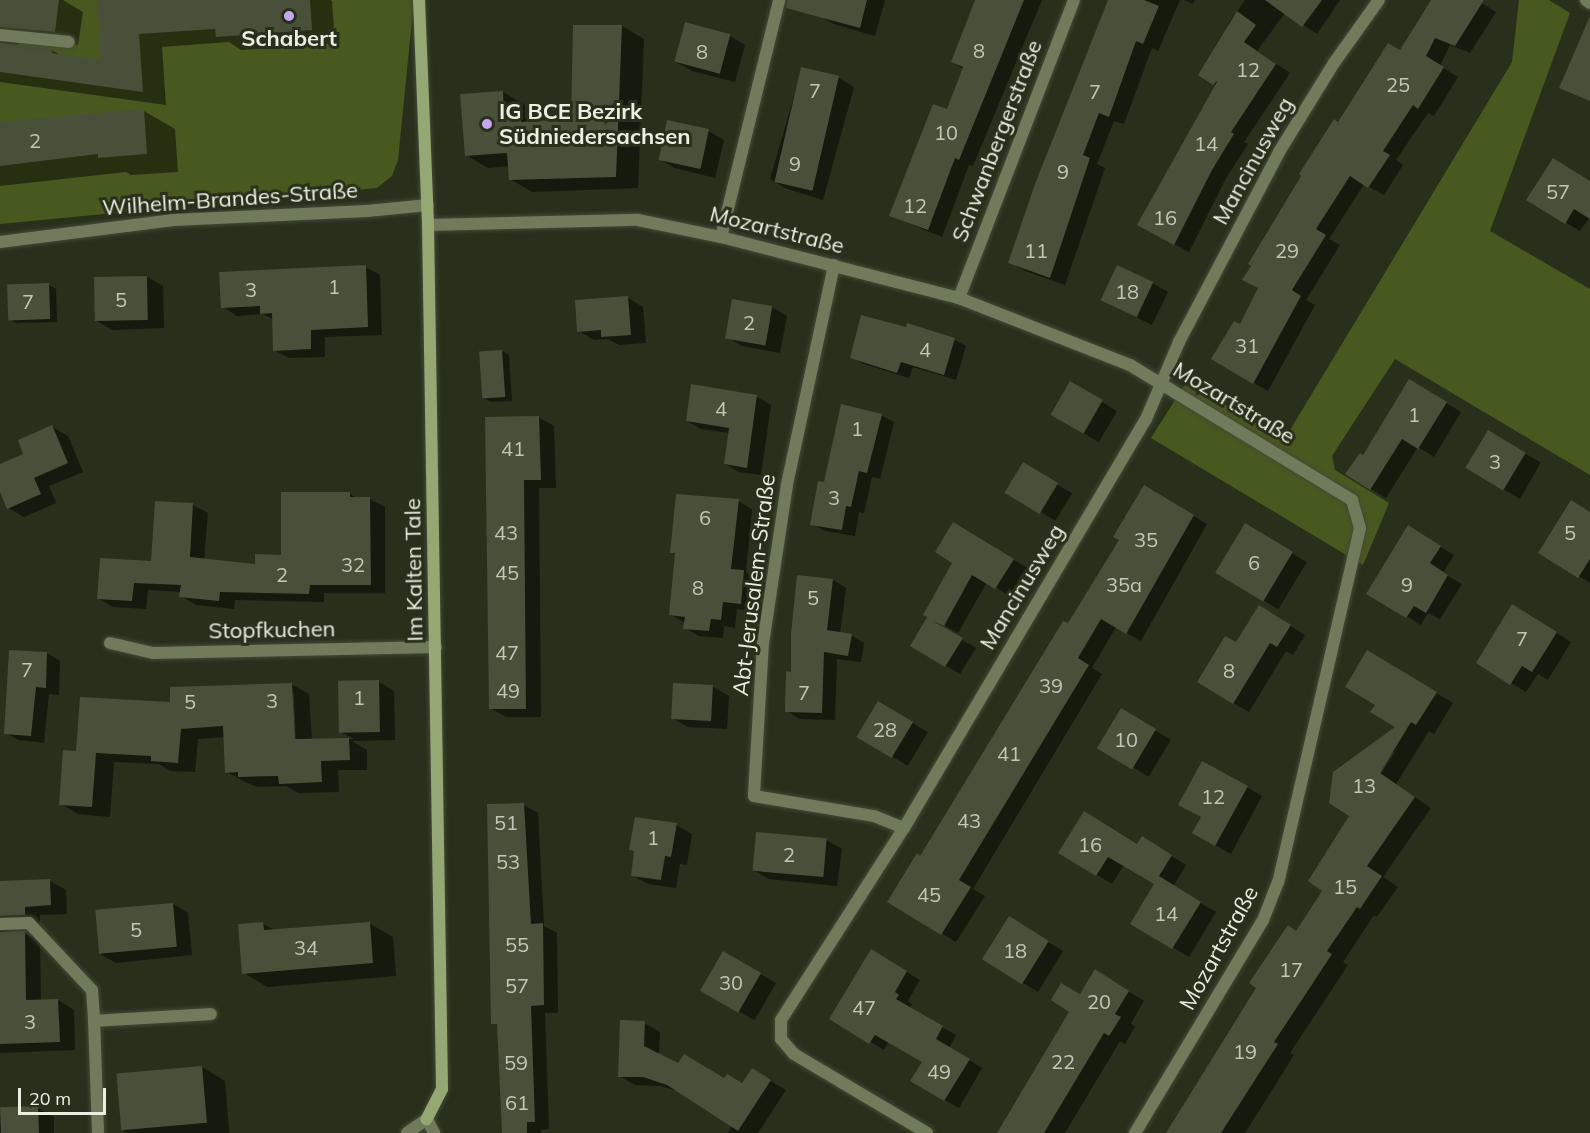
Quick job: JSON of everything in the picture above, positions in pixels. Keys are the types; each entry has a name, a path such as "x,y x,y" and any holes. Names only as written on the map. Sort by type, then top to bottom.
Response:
{"street":[{"name":"Im Kalten Tale","path":"418,0 428,205 442,1089 427,1119"},
{"path":"721,237 779,0"},
{"name":"Schwanbergerstraße","path":"959,298 1074,0"},
{"name":"Mancinusweg","path":"927,1133 794,1054 781,1039 781,1020 904,828 1146,419 1163,384 1179,342 1279,152 1334,63 1379,0"},
{"path":"1586,0 1590,3"},
{"path":"0,35 69,42"},
{"name":"Wilhelm-Brandes-Straße","path":"0,242 174,220 367,211 428,205"},
{"name":"Mozartstraße","path":"428,225 638,220 721,237 959,298 1130,365 1352,500 1360,528 1278,882 1263,920 1135,1133"},
{"name":"Abt-Jerusalem-Straße","path":"834,266 787,485 769,598 763,643 754,796 874,816 904,828"},
{"name":"Stopfkuchen","path":"111,643 153,653 436,647"},
{"path":"0,924 29,923 92,990 98,1133"},
{"path":"94,1021 211,1014"},
{"path":"407,1133 427,1119 434,1133"}],"green space":[{"path":"0,0 414,0 398,160 392,176 377,188 0,224"},
{"path":"1519,0 1549,0 1570,13 1490,231 1590,289 1590,475 1395,359 1332,456 1335,470 1389,503 1363,565 1151,438 1187,381 1284,440 1512,62"}],"building":[{"path":"0,0 59,0 55,32 0,27"},
{"path":"97,0 310,0 312,30 216,37 215,29 139,34 143,92 0,72 0,43 52,49 52,53 101,60"},
{"path":"787,0 867,0 860,28 786,8"},
{"path":"975,0 1024,0 959,160 955,158 928,230 889,216 933,104 947,109 963,67 951,62"},
{"path":"1108,0 1144,0 1159,6 1143,44 1136,41 1109,117 1099,113 1083,155 1090,158 1050,278 1008,263 1035,184"},
{"path":"1265,0 1322,0 1302,27"},
{"path":"1431,0 1484,0 1455,46 1435,38 1426,56 1444,67 1418,109 1413,105 1383,151 1390,155 1368,188 1350,176 1316,229 1326,235 1292,290 1301,296 1253,384 1211,359 1234,321 1240,324 1258,288 1242,280 1251,266 1248,264 1301,176 1299,174 1334,119 1338,122 1388,43 1400,50"},
{"path":"1237,11 1256,25 1244,42 1276,64 1231,132 1234,134 1212,170 1174,245 1137,225 1218,80 1213,85 1198,75"},
{"path":"1590,16 1590,101 1559,88"},
{"path":"685,22 730,34 720,74 674,62"},
{"path":"573,25 622,25 616,177 509,180 507,153 465,156 460,94 503,91 504,113 520,113 521,122 571,119"},
{"path":"801,67 839,76 812,191 774,182"},
{"path":"144,109 147,154 98,158 98,154 0,166 0,122"},
{"path":"667,120 709,129 701,169 658,160"},
{"path":"1553,158 1590,181 1590,219 1574,209 1565,224 1526,200"},
{"path":"366,265 368,327 311,330 311,349 273,351 272,313 260,314 260,306 221,308 219,272"},
{"path":"1117,265 1153,282 1137,317 1101,300"},
{"path":"147,276 148,320 95,321 94,277"},
{"path":"49,283 50,319 8,320 7,284"},
{"path":"628,296 631,335 601,337 601,330 577,332 575,300"},
{"path":"732,299 772,306 765,346 725,338"},
{"path":"861,315 906,327 907,323 955,338 944,375 901,362 897,373 850,358"},
{"path":"502,350 505,397 482,398 479,352"},
{"path":"1409,379 1447,402 1418,449 1402,439 1370,490 1345,474 1360,453 1363,455"},
{"path":"1070,381 1103,400 1083,434 1050,415"},
{"path":"691,384 757,395 747,468 724,464 729,428 686,421"},
{"path":"841,404 882,414 867,473 859,471 851,507 846,506 842,530 810,525 818,481 824,482"},
{"path":"539,416 541,480 524,480 526,709 489,709 485,417"},
{"path":"52,425 68,463 34,478 41,494 7,509 0,492 0,464 23,454 18,440"},
{"path":"1488,430 1526,453 1503,490 1465,468"},
{"path":"1023,462 1058,483 1040,514 1004,493"},
{"path":"1144,485 1194,515 1126,634 1101,619 1078,658 1089,665 959,880 971,887 941,935 887,902 917,853 920,856 1063,621 1068,623 1119,540 1113,537"},
{"path":"281,492 350,492 350,497 370,497 371,585 310,585 309,594 220,592 219,601 179,597 181,585 134,583 132,601 97,599 100,558 151,561 155,501 193,503 190,557 255,564 255,554 281,555"},
{"path":"676,494 739,499 731,569 744,570 741,604 723,602 721,620 711,619 709,631 683,629 685,617 669,615 675,553 670,553"},
{"path":"1571,500 1590,512 1590,559 1578,578 1538,553"},
{"path":"953,522 1014,559 995,589 972,575 944,626 933,621 963,638 945,667 910,646 927,617 923,615 952,563 935,552"},
{"path":"1245,523 1293,552 1263,602 1215,573"},
{"path":"1408,525 1441,546 1430,563 1448,575 1426,613 1414,606 1406,618 1366,594"},
{"path":"797,575 833,579 827,630 852,634 848,656 824,652 822,713 785,712 786,671 791,672 791,634"},
{"path":"1512,604 1557,632 1532,672 1522,666 1510,685 1476,663"},
{"path":"1259,605 1291,625 1277,647 1270,643 1233,704 1197,682 1225,636 1236,642"},
{"path":"9,650 47,652 46,688 36,687 31,736 4,734"},
{"path":"1367,650 1437,692 1416,725 1411,722 1380,773 1415,797 1367,866 1382,876 1360,909 1357,907 1327,951 1332,954 1274,1042 1278,1044 1221,1133 1166,1133 1256,988 1249,983 1288,925 1296,931 1322,891 1308,881 1349,816 1329,803 1333,772 1395,727 1370,712 1375,705 1345,687"},
{"path":"379,680 380,732 339,733 338,681"},
{"path":"292,683 295,739 349,738 350,760 321,761 322,782 279,784 278,776 238,777 238,772 225,773 223,726 181,729 178,763 151,761 151,756 96,753 92,807 59,805 63,750 76,751 80,697 170,702 170,687"},
{"path":"673,683 713,685 711,721 671,719"},
{"path":"878,701 913,722 892,758 856,737"},
{"path":"1121,708 1156,729 1132,769 1097,748"},
{"path":"1202,761 1248,786 1215,846 1192,833 1201,817 1178,805"},
{"path":"524,803 531,924 543,923 544,1005 531,1006 535,1122 527,1122 527,1133 502,1133 497,1024 491,1024 487,804"},
{"path":"1084,811 1137,844 1142,836 1172,855 1159,876 1201,902 1172,949 1130,924 1154,884 1108,857 1096,876 1058,853"},
{"path":"635,817 677,823 671,857 665,856 661,880 631,876 634,851 629,850"},
{"path":"756,832 827,838 823,877 753,871"},
{"path":"50,879 51,905 25,907 25,915 0,916 0,881"},
{"path":"173,903 177,947 99,954 95,910"},
{"path":"1009,916 1049,941 1022,984 982,959"},
{"path":"263,922 264,930 370,922 373,963 242,974 238,924"},
{"path":"25,931 26,1000 58,999 60,1042 0,1044 0,932"},
{"path":"871,949 907,971 895,992 899,995 896,999 943,1026 936,1039 970,1059 944,1101 910,1081 922,1062 875,1035 869,1044 829,1019"},
{"path":"723,951 761,973 738,1013 700,991"},
{"path":"1095,969 1129,991 1115,1014 1121,1017 1109,1036 1104,1033 1044,1133 997,1133 1069,1012 1051,1000 1061,983 1080,994"},
{"path":"620,1020 645,1021 644,1046 678,1063 684,1054 724,1078 727,1074 742,1083 752,1068 771,1080 738,1131 667,1085 643,1077 618,1077"},
{"path":"202,1066 207,1123 121,1130 116,1073"},
{"path":"38,1106 39,1133 1,1133 0,1107"}],"place":[{"name":"Schabert","path":"289,16"},
{"name":"IG BCE Bezirk Südniedersachsen","path":"487,124"}]}
